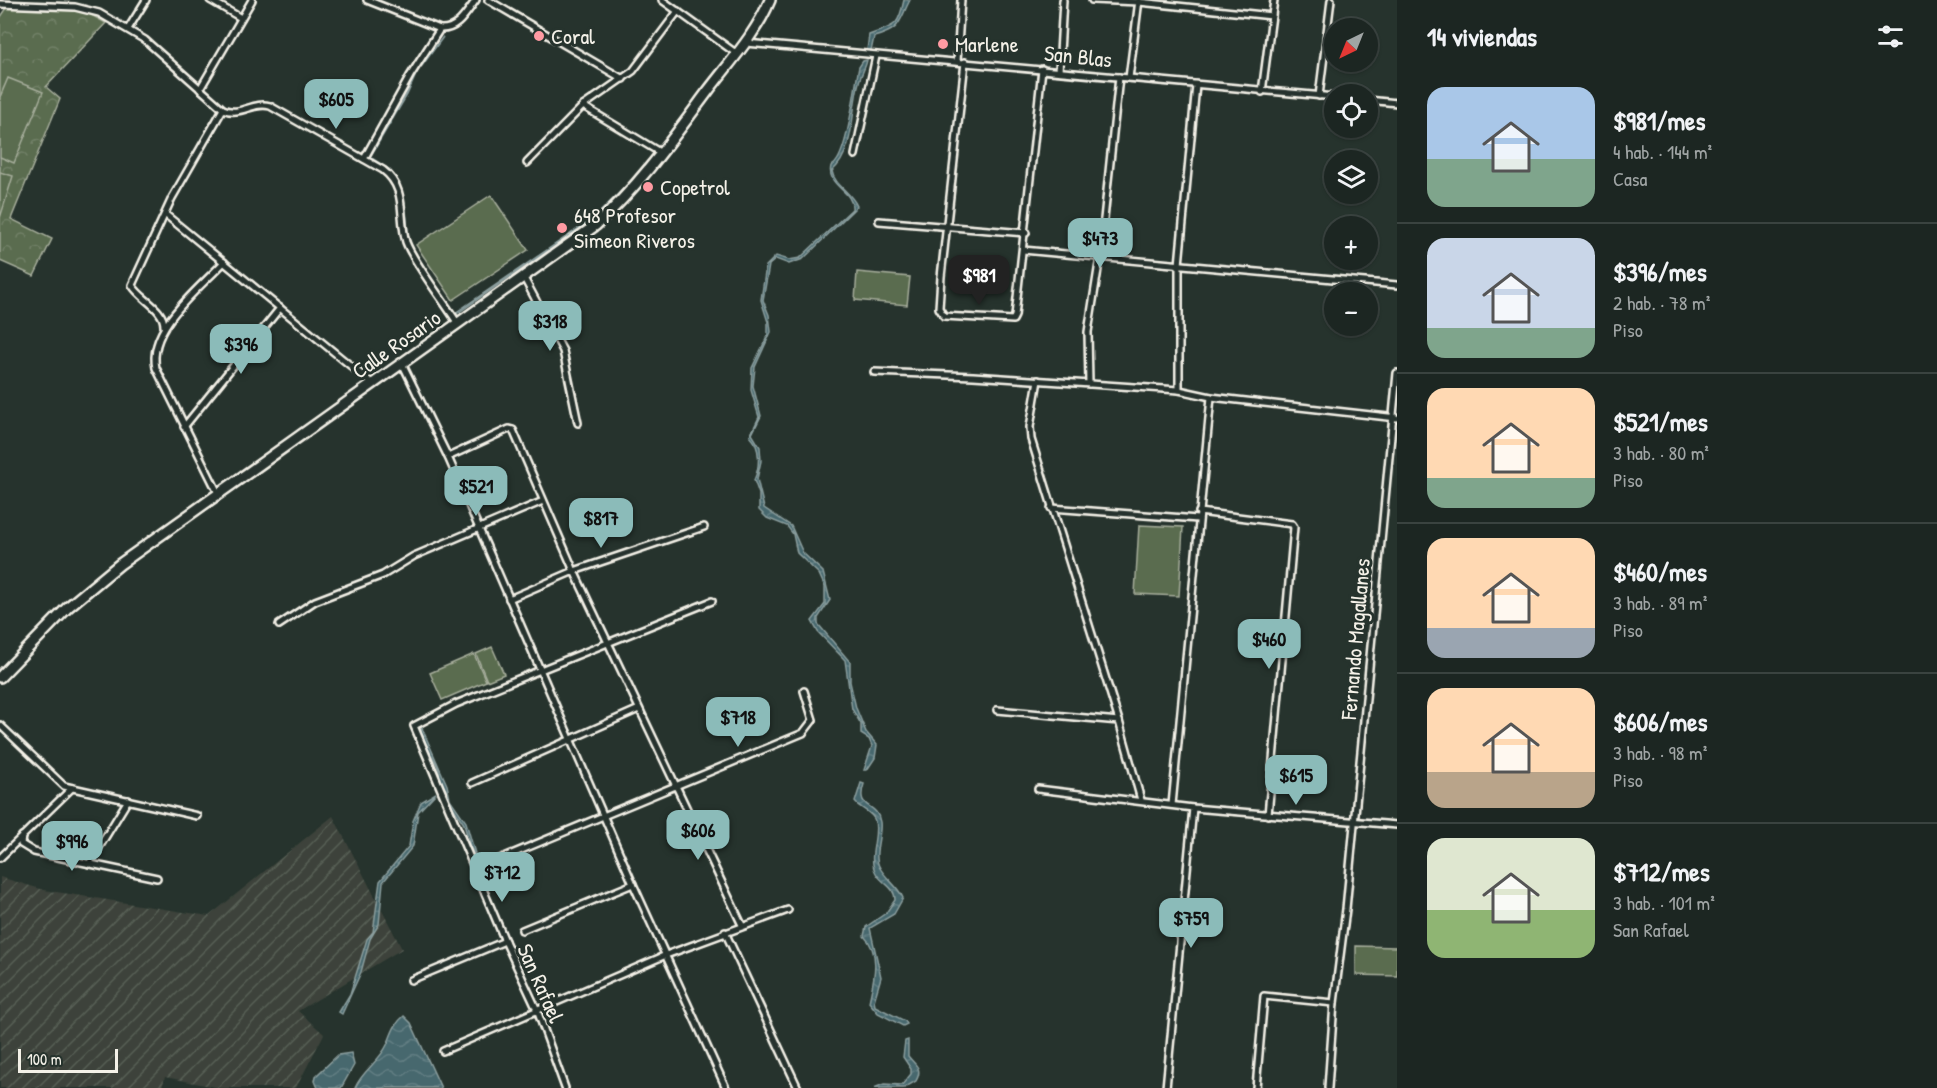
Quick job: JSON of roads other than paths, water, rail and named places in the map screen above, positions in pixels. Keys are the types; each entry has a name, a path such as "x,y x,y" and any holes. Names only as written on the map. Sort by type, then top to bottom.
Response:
{"main road":[{"name":"Calle Rosario","path":"0,677 96,582 602,220 628,194 746,43 770,0"}],"street":[{"path":"128,29 146,0"},
{"path":"210,0 241,18"},
{"path":"200,89 252,0"},
{"path":"367,0 440,29 455,27 476,0"},
{"path":"488,0 623,79"},
{"path":"662,0 737,54"},
{"path":"957,61 960,0"},
{"path":"1059,71 1063,0"},
{"path":"1092,0 1139,1 1272,16"},
{"path":"1262,92 1274,0"},
{"path":"1319,96 1331,0"},
{"path":"1129,78 1139,1"},
{"path":"0,3 86,8 128,29 157,50 223,109 234,112 256,104 270,106 383,170 395,182 404,211 406,242 458,324"},
{"path":"527,163 583,106 633,72 678,11"},
{"path":"364,159 410,76 440,29"},
{"name":"San Blas","path":"746,43 1324,97"},
{"path":"855,155 876,56"},
{"path":"965,62 939,308 944,316 1013,320 1026,233 1042,69"},
{"path":"1089,384 1088,332 1100,257 1119,77"},
{"path":"1179,390 1179,265 1196,85"},
{"path":"1378,101 1397,103"},
{"path":"583,106 661,153"},
{"path":"164,326 160,313 140,297 132,285 172,198 223,109"},
{"path":"166,215 373,384"},
{"path":"879,221 1026,233"},
{"path":"1023,250 1397,285"},
{"path":"218,493 154,362 154,346 164,326 224,262"},
{"path":"524,278 563,351 578,423"},
{"path":"184,427 280,308"},
{"path":"402,363 448,457 539,670 572,738 633,884 726,1088"},
{"path":"874,372 1179,390 1211,397 1395,417"},
{"name":"Fernando Magallanes","path":"1328,1088 1334,1003 1395,417 1397,373"},
{"path":"1038,380 1030,427 1031,439 1119,721 1141,800"},
{"path":"1172,805 1211,397"},
{"path":"448,457 512,429 574,571 742,925"},
{"path":"279,625 315,601 383,575 414,556 543,501"},
{"path":"1051,508 1292,524 1294,527 1268,815"},
{"path":"509,598 574,571 704,527"},
{"path":"539,670 712,601"},
{"name":"San Rafael","path":"539,670 456,704 414,726 505,941 537,1010 565,1088"},
{"path":"490,863 803,733 813,720 804,691"},
{"path":"472,783 639,709"},
{"path":"997,710 1119,721"},
{"path":"0,725 61,785 197,816"},
{"path":"0,858 72,788"},
{"path":"1038,789 1192,808 1397,825"},
{"path":"89,864 128,800"},
{"path":"1166,1088 1192,808"},
{"path":"22,836 21,844 28,850 157,878"},
{"path":"522,930 633,884"},
{"path":"443,1051 666,956 742,925 788,910"},
{"path":"725,932 798,1088"},
{"path":"411,980 505,941"},
{"path":"1256,1088 1264,996 1334,1003"}],"water":[{"path":"904,0 910,0 901,20 895,28 874,37 871,51 867,50 869,35 894,25 900,16"},
{"path":"867,60 856,93 849,142 845,153 832,171 833,176 857,206 803,259 789,264 776,259 769,265 763,300 769,315 771,332 755,367 753,386 761,416 752,434 760,447 761,461 757,479 764,508 791,526 803,553 823,572 830,600 818,618 818,624 850,662 850,682 856,708 866,732 877,745 875,758 867,770 864,770 872,746 869,739 861,734 861,724 852,709 845,660 818,632 812,621 825,604 825,587 819,574 797,553 793,534 787,526 767,518 759,510 759,494 754,480 758,451 750,436 759,417 751,390 752,368 768,335 768,322 761,300 766,266 776,256 789,260 800,258 852,209 849,197 832,179 831,166 837,161 842,151 850,121 859,67 863,61"},
{"path":"419,68 407,95 370,157 381,164 369,157 406,95"},
{"path":"398,182 404,199 406,209 408,230 406,214"},
{"path":"627,185 596,217 455,315 440,292 455,313 595,217"},
{"path":"412,248 440,292 419,261"},
{"path":"421,726 447,785 450,799 466,822 478,864 464,824 446,796 437,765 421,736"},
{"path":"861,783 864,784 862,798 878,815 880,822 878,863 903,898 894,914 870,928 881,977 874,1001 875,1006 905,1021 907,1024 903,1026 878,1013 869,1002 875,960 870,943 864,936 866,927 886,913 895,900 893,891 879,877 874,867 876,827 874,818 855,802"},
{"path":"436,793 418,812 413,846 383,882 379,924 370,939 361,972 342,1014 339,1012 350,994 367,939 373,932 380,881 409,846 413,821 421,802"},
{"path":"404,1016 411,1023 441,1088 355,1088 362,1076 384,1051 395,1026"},
{"path":"908,1040 908,1056 919,1070 916,1081 904,1088 874,1088 884,1084 902,1085 911,1074 911,1069 903,1057 905,1041"},
{"path":"351,1053 354,1065 341,1088 318,1088 315,1081 316,1076 338,1055"}],"place":[{"name":"Coral","path":"539,36"},
{"name":"Marlene","path":"943,44"},
{"name":"Copetrol","path":"648,187"},
{"name":"648 Profesor Simeon Riveros","path":"562,228"}]}
